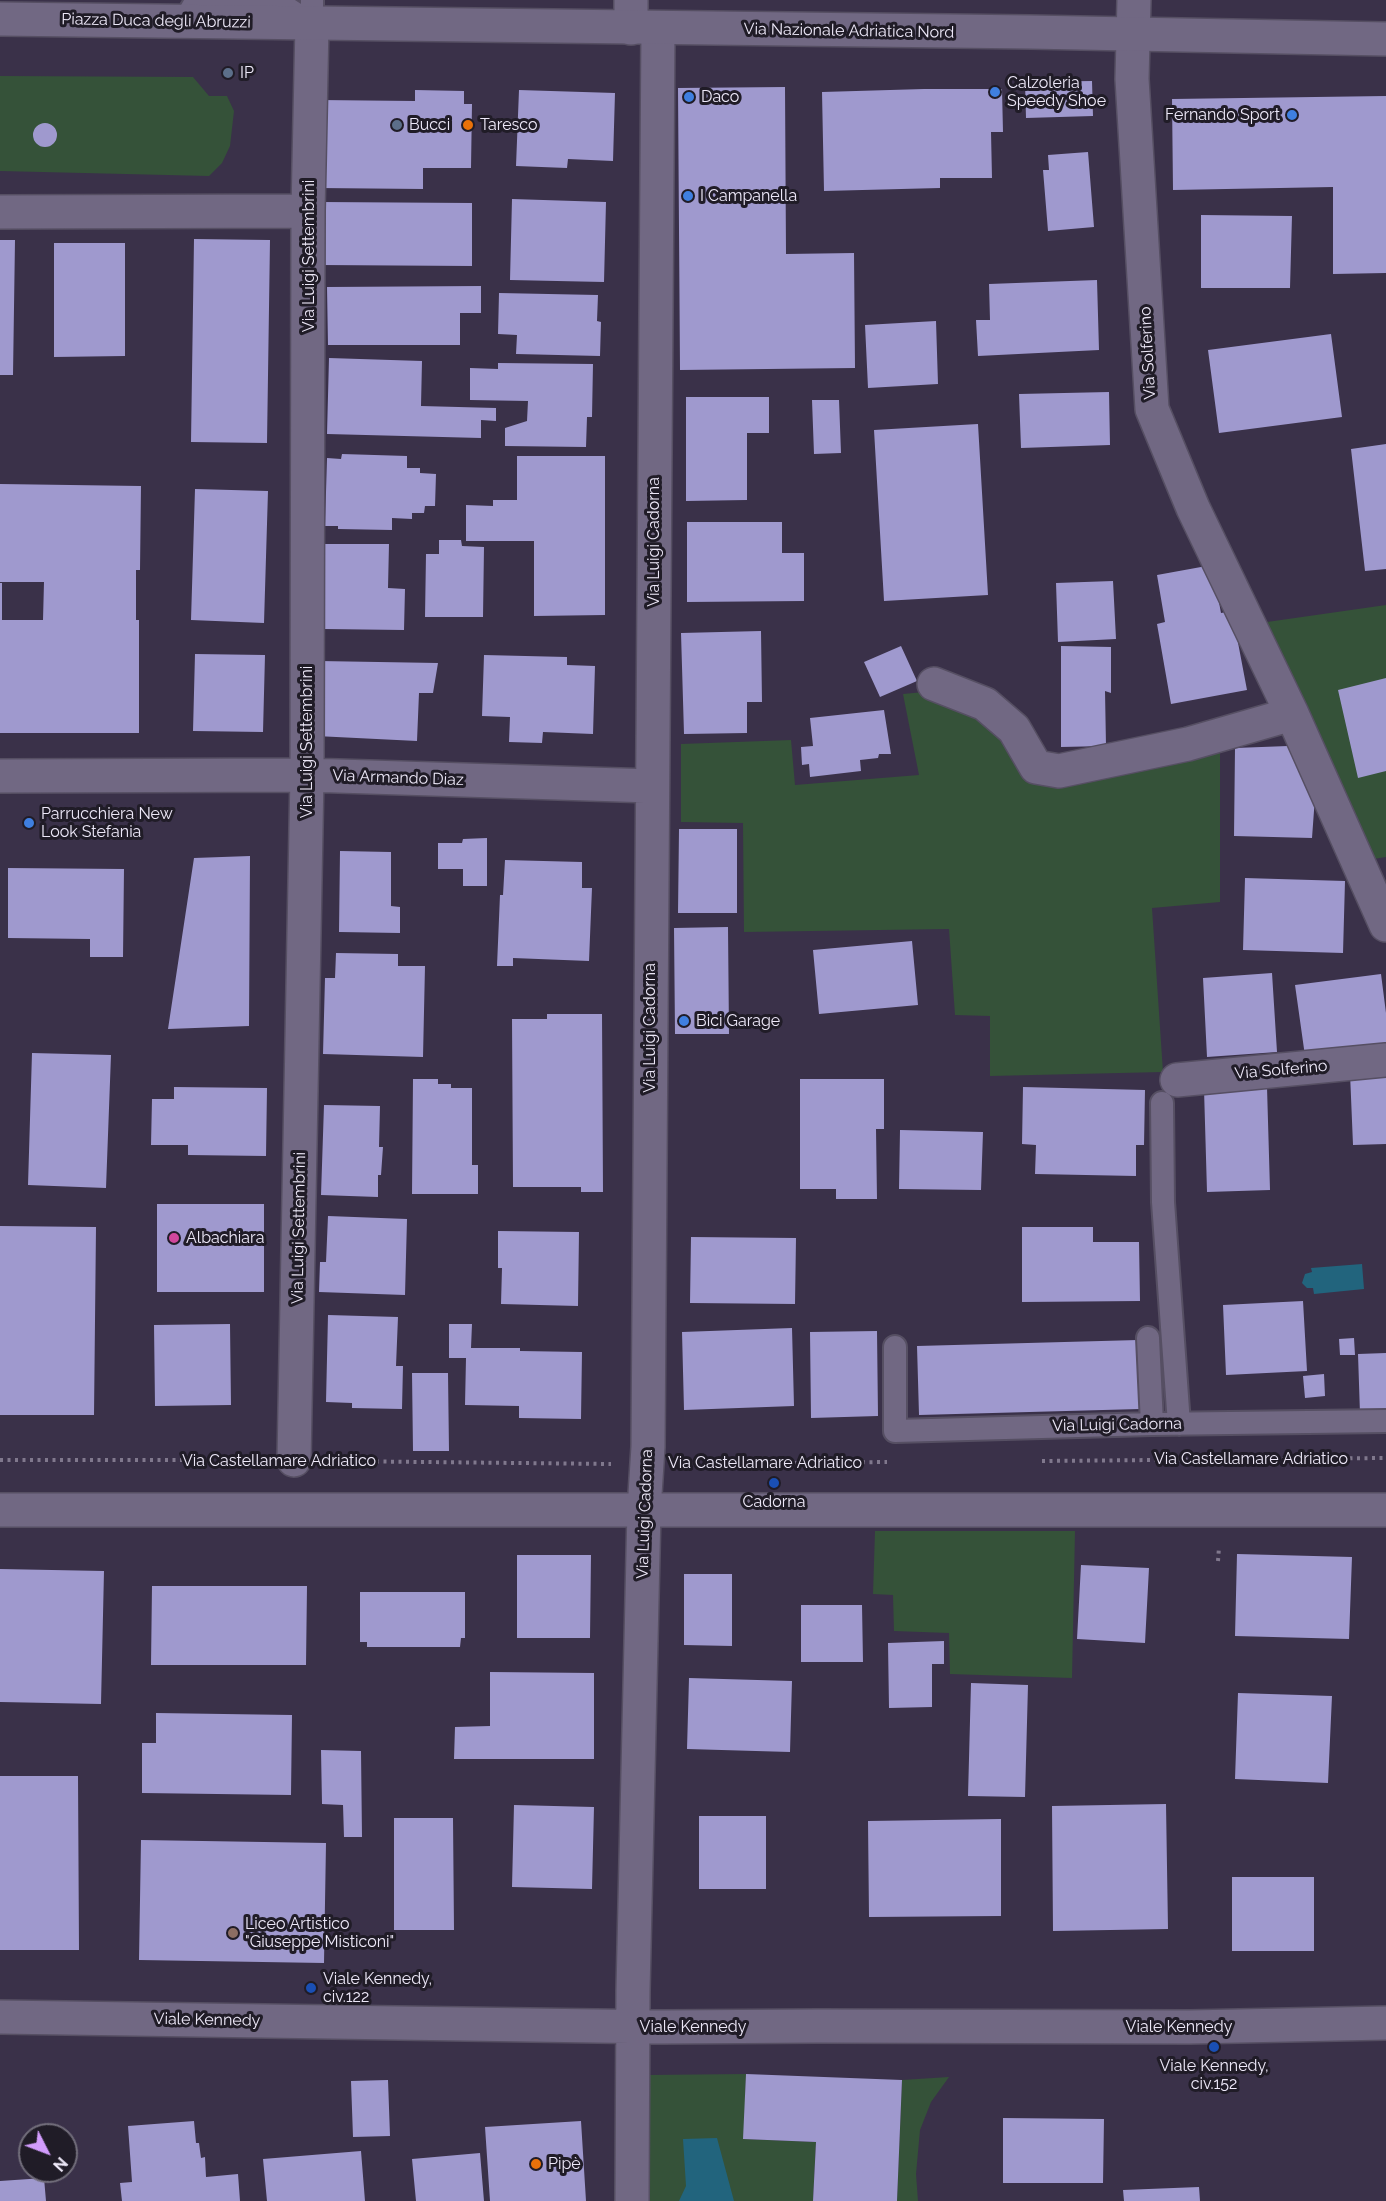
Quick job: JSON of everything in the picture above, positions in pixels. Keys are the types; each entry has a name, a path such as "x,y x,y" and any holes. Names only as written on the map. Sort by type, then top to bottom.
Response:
{"street":[{"name":"Via Solferino","path":"1134,0 1132,79 1152,409 1192,508 1292,714 1377,881 1386,925"},
{"name":"Piazza Duca degli Abruzzi","path":"0,19 52,10 184,22 312,12"},
{"name":"Via Nazionale Adriatica Nord","path":"312,12 1386,39"},
{"name":"Via Luigi Settembrini","path":"294,1460 308,775 308,211 312,12"},
{"name":"Via Luigi Cadorna","path":"632,2201 633,2027 644,1510 648,1464 652,786 640,19"},
{"path":"0,212 308,211"},
{"path":"934,684 985,704 1014,729 1036,767 1059,771 1188,744 1292,714"},
{"name":"Via Armando Diaz","path":"0,776 308,775 652,786"},
{"name":"Via Solferino","path":"1169,1091 1386,1060"},
{"path":"0,1510 1386,1510"},
{"name":"Viale Kennedy","path":"0,2017 633,2027 818,2025 1190,2027 1386,2024"}],"lane":[{"path":"1169,1091 1163,1202 1179,1424"},
{"path":"1148,1338 1152,1424"},
{"name":"Via Luigi Cadorna","path":"895,1347 895,1431 1386,1421"}],"path":[{"name":"Via Castellamare Adriatico","path":"1041,1461 1386,1458"},
{"name":"Via Castellamare Adriatico","path":"0,1460 294,1460 648,1464 898,1462"}],"green space":[{"path":"0,76 193,77 209,96 227,96 234,111 230,146 222,163 209,176 0,171"},
{"path":"1386,605 1386,857 1367,860 1267,622"},
{"path":"924,692 974,713 999,734 1019,759 1220,750 1220,902 1152,908 1163,1072 990,1076 990,1016 955,1015 949,929 744,932 743,823 681,822 681,744 791,740 795,785 919,775 903,694"},
{"path":"875,1531 1075,1531 1072,1678 950,1674 949,1633 894,1631 893,1595 873,1594"},
{"path":"746,2074 744,2139 816,2142 813,2201 644,2201 646,2075"},
{"path":"949,2077 931,2102 920,2130 916,2174 918,2201 897,2201 902,2080"}],"water":[{"path":"1362,1264 1364,1289 1314,1294 1313,1288 1307,1288 1302,1283 1305,1274 1312,1272 1311,1268"},
{"path":"717,2138 734,2201 679,2201 686,2186 683,2139"}],"building":[{"path":"1092,81 1093,116 1026,118 1025,82"},
{"path":"785,87 786,254 854,253 855,368 680,370 678,88"},
{"path":"1002,89 1003,132 991,132 992,178 940,178 940,188 824,191 822,92"},
{"path":"415,90 464,91 464,104 472,104 471,168 423,168 423,189 318,188 319,100 415,101"},
{"path":"519,90 615,93 613,161 568,159 567,168 516,166"},
{"path":"1386,96 1386,273 1333,274 1333,187 1173,190 1172,99"},
{"path":"45,123 54,126 57,135 54,144 45,147 36,144 33,135 36,126"},
{"path":"1088,152 1094,227 1048,231 1043,170 1049,170 1048,155"},
{"path":"512,199 606,202 604,282 510,280"},
{"path":"321,202 472,203 472,266 320,265"},
{"path":"1201,215 1292,216 1290,288 1201,288"},
{"path":"194,239 270,240 267,443 191,442"},
{"path":"0,240 15,240 13,375 0,375"},
{"path":"54,243 125,243 125,356 54,357"},
{"path":"1097,280 1099,350 978,356 976,320 990,320 989,284"},
{"path":"481,286 481,313 460,313 460,345 328,345 327,287"},
{"path":"499,293 598,295 597,321 601,322 600,356 516,354 517,335 498,334"},
{"path":"936,321 938,384 868,388 865,325"},
{"path":"1331,334 1342,417 1219,433 1208,350"},
{"path":"329,358 422,361 421,406 496,408 496,421 481,420 481,438 327,434"},
{"path":"498,363 593,364 592,417 587,417 586,447 505,446 505,428 527,421 528,401 470,400 470,368 498,369"},
{"path":"1109,392 1110,445 1021,448 1019,394"},
{"path":"686,397 769,397 769,433 747,433 747,500 686,501"},
{"path":"812,400 839,400 841,453 814,454"},
{"path":"978,424 988,595 884,601 874,430"},
{"path":"1386,444 1386,569 1365,571 1351,449"},
{"path":"342,454 407,456 407,468 420,468 420,473 436,474 435,506 425,506 424,513 412,513 412,519 392,518 392,530 338,529 338,526 325,526 327,458 341,459"},
{"path":"517,456 605,456 605,615 534,616 534,541 466,541 466,505 493,506 493,500 517,500"},
{"path":"0,484 141,486 140,570 136,570 136,620 139,620 139,733 0,733 0,583 2,583 2,620 43,620 44,582 0,582"},
{"path":"195,489 268,491 264,623 191,620"},
{"path":"687,522 782,522 782,553 804,553 804,601 687,602"},
{"path":"439,540 461,540 462,546 484,547 483,617 425,617 426,554 439,554"},
{"path":"325,544 389,544 388,588 405,589 404,630 324,629"},
{"path":"1212,565 1221,613 1232,611 1247,690 1171,704 1157,624 1165,622 1157,575"},
{"path":"1113,581 1116,639 1058,642 1056,583"},
{"path":"761,631 762,702 747,702 747,733 684,734 681,633"},
{"path":"901,646 917,681 880,697 864,662"},
{"path":"1061,646 1111,647 1111,693 1105,691 1106,746 1061,747"},
{"path":"195,654 265,655 263,732 193,731"},
{"path":"484,655 567,657 567,665 595,666 593,734 543,732 542,743 509,742 510,717 482,716"},
{"path":"319,661 438,663 433,693 419,693 417,741 316,736"},
{"path":"1386,678 1386,771 1358,778 1338,690"},
{"path":"884,710 891,754 879,754 878,758 860,760 861,771 810,777 809,764 802,765 801,747 813,746 810,718"},
{"path":"1288,746 1315,797 1312,838 1234,836 1235,748"},
{"path":"679,829 737,829 737,913 678,913"},
{"path":"487,838 487,886 463,886 463,869 438,869 438,843 462,843 463,839"},
{"path":"340,851 391,852 391,906 400,907 400,933 339,932"},
{"path":"250,856 249,1026 168,1029 194,858"},
{"path":"505,860 582,862 582,888 592,888 589,961 513,958 513,966 497,966 500,895 503,895"},
{"path":"8,868 124,869 123,957 90,957 90,939 8,938"},
{"path":"1245,878 1345,881 1343,953 1243,950"},
{"path":"728,927 729,1034 675,1034 674,928"},
{"path":"912,941 918,1005 819,1014 813,950"},
{"path":"336,953 398,954 398,966 425,966 423,1057 323,1054 325,978 335,978"},
{"path":"1272,973 1277,1052 1207,1057 1203,978"},
{"path":"1381,974 1386,1013 1386,1046 1305,1056 1295,985"},
{"path":"547,1014 602,1014 603,1192 581,1192 581,1187 513,1187 512,1019 547,1019"},
{"path":"32,1053 111,1055 106,1188 28,1185"},
{"path":"1386,1071 1386,1144 1353,1145 1350,1073"},
{"path":"413,1079 438,1079 438,1084 451,1084 451,1088 472,1088 472,1165 478,1165 478,1194 412,1194"},
{"path":"800,1079 884,1079 884,1129 876,1129 877,1199 836,1199 836,1189 800,1189"},
{"path":"174,1087 267,1088 266,1156 188,1155 188,1145 151,1145 152,1099 174,1099"},
{"path":"1023,1087 1145,1090 1144,1145 1136,1145 1136,1176 1035,1174 1036,1145 1022,1144"},
{"path":"1267,1087 1270,1190 1207,1192 1204,1089"},
{"path":"324,1105 380,1106 379,1147 383,1147 381,1175 378,1175 378,1197 321,1195"},
{"path":"900,1130 983,1132 981,1190 899,1189"},
{"path":"157,1204 264,1204 264,1292 157,1292"},
{"path":"328,1216 407,1219 405,1295 319,1292 320,1262 326,1262"},
{"path":"0,1226 96,1227 94,1415 0,1415"},
{"path":"1022,1227 1093,1227 1093,1242 1139,1242 1140,1301 1022,1302"},
{"path":"498,1231 579,1232 578,1306 501,1304 502,1268 498,1268"},
{"path":"691,1237 796,1238 795,1304 690,1303"},
{"path":"1303,1301 1307,1371 1226,1375 1223,1305"},
{"path":"328,1315 398,1317 396,1366 403,1366 402,1409 352,1408 352,1403 326,1402"},
{"path":"230,1324 231,1405 155,1406 154,1325"},
{"path":"449,1324 472,1324 471,1348 582,1352 581,1419 519,1418 519,1406 465,1405 466,1358 449,1358"},
{"path":"792,1328 794,1406 684,1410 682,1332"},
{"path":"877,1331 878,1416 811,1418 810,1332"},
{"path":"1354,1338 1355,1355 1340,1355 1339,1339"},
{"path":"1138,1340 1140,1409 919,1415 917,1346"},
{"path":"1386,1353 1386,1413 1360,1414 1358,1354"},
{"path":"412,1373 448,1373 449,1451 413,1451"},
{"path":"1324,1374 1325,1396 1305,1398 1303,1376"},
{"path":"1237,1554 1352,1557 1349,1639 1235,1636"},
{"path":"517,1555 591,1555 590,1638 517,1638"},
{"path":"1081,1565 1149,1568 1145,1643 1077,1639"},
{"path":"0,1569 104,1571 101,1704 0,1702"},
{"path":"684,1574 732,1574 732,1646 684,1645"},
{"path":"152,1586 307,1586 306,1665 151,1665"},
{"path":"360,1592 465,1592 465,1638 461,1638 460,1647 367,1647 367,1642 360,1642"},
{"path":"801,1605 862,1605 863,1662 801,1662"},
{"path":"944,1641 944,1664 932,1664 932,1707 889,1708 888,1643"},
{"path":"490,1672 594,1673 594,1759 454,1759 455,1727 490,1726"},
{"path":"689,1678 792,1681 790,1752 687,1749"},
{"path":"971,1683 1028,1685 1025,1797 968,1796"},
{"path":"1238,1693 1332,1696 1328,1783 1235,1779"},
{"path":"156,1713 292,1715 291,1795 142,1793 142,1743 156,1743"},
{"path":"321,1750 361,1751 362,1837 344,1837 343,1805 322,1804"},
{"path":"0,1776 78,1776 79,1950 0,1950"},
{"path":"1166,1804 1168,1929 1053,1931 1052,1806"},
{"path":"514,1805 594,1807 592,1889 512,1887"},
{"path":"699,1816 766,1816 766,1889 699,1889"},
{"path":"394,1818 453,1818 454,1930 394,1930"},
{"path":"1001,1819 1001,1916 869,1917 868,1821"},
{"path":"141,1840 326,1843 324,1963 139,1960"},
{"path":"1232,1877 1314,1877 1314,1951 1232,1951"},
{"path":"746,2074 902,2080 897,2201 813,2201 816,2142 743,2139"},
{"path":"388,2080 390,2136 353,2137 351,2081"},
{"path":"1003,2118 1104,2119 1103,2183 1003,2183"},
{"path":"194,2121 196,2143 199,2143 201,2158 205,2157 206,2177 238,2174 240,2201 122,2201 120,2183 132,2182 128,2126"},
{"name":"Pipè","path":"581,2121 586,2201 490,2201 485,2127"},
{"path":"361,2151 365,2201 267,2201 263,2159"},
{"path":"480,2153 484,2201 416,2201 412,2159"},
{"path":"18,2180 18,2183 44,2183 46,2201 0,2201 0,2181"},
{"path":"1199,2187 1200,2201 1124,2201 1123,2190"}],"place":[{"name":"IP","path":"228,73"},
{"name":"Calzoleria Speedy Shoe","path":"995,92"},
{"name":"Daco","path":"689,97"},
{"name":"Fernando Sport","path":"1292,115"},
{"name":"Bucci","path":"397,125"},
{"name":"Taresco","path":"468,125"},
{"name":"I Campanella","path":"688,196"},
{"name":"Parrucchiera New Look Stefania","path":"29,823"},
{"name":"Bici Garage","path":"684,1021"},
{"name":"Albachiara","path":"174,1238"},
{"name":"Cadorna","path":"774,1483"},
{"name":"Liceo Artistico \"Giuseppe Misticoni\"","path":"233,1933"},
{"name":"Viale Kennedy, civ.122","path":"311,1988"},
{"name":"Viale Kennedy, civ.152","path":"1214,2047"},
{"name":"Pipè","path":"536,2164"}]}
